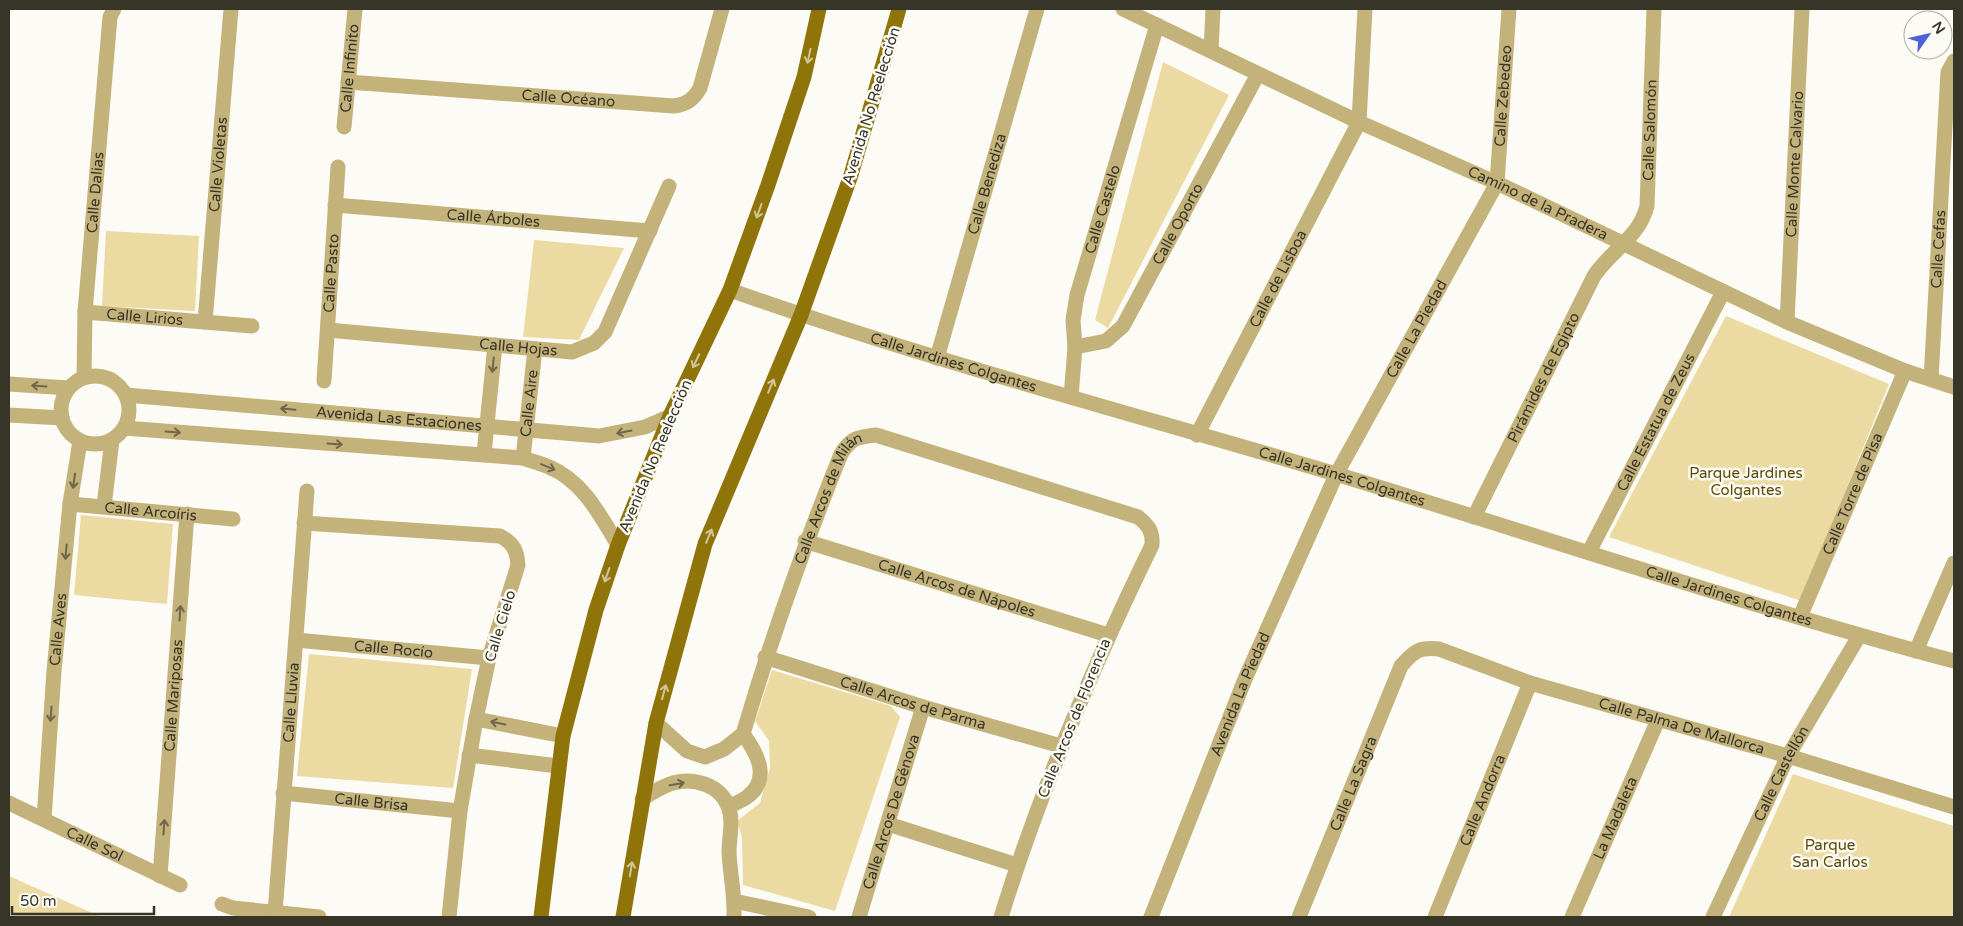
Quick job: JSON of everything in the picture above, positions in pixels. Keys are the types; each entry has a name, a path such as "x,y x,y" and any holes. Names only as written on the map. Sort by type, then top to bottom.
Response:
{"main road":[{"name":"Avenida No Reelección","path":"542,917 558,766 563,736 596,610 618,545 670,416 730,290 768,185 804,76 819,9"},
{"name":"Avenida No Reelección","path":"623,917 656,723 705,544 801,315 851,175 899,9"}],"street":[{"name":"Calle Dalias","path":"84,377 84,312 110,18 114,9"},
{"name":"Calle Violetas","path":"205,322 231,9"},
{"name":"Calle Infinito","path":"344,128 355,9"},
{"name":"Calle Océano","path":"348,82 679,105 694,99 700,88 722,9"},
{"name":"Calle Benediza","path":"936,358 1038,9"},
{"name":"Camino de la Pradera","path":"1123,9 1359,122 1497,183 1787,322 1905,371 1954,387"},
{"path":"1210,51 1213,9"},
{"path":"1359,122 1365,9"},
{"name":"Calle Zebedeo","path":"1497,183 1509,9"},
{"name":"Calle Salomón","path":"1624,244 1644,220 1647,206 1654,9"},
{"name":"Calle Monte Calvario","path":"1787,322 1802,9"},
{"name":"Calle Castelo","path":"1071,397 1075,347 1073,320 1077,295 1157,25"},
{"name":"Calle Cefas","path":"1931,379 1948,72 1954,61"},
{"name":"Calle Oporto","path":"1075,347 1106,341 1123,326 1258,74"},
{"name":"Calle de Lisboa","path":"1197,435 1359,122"},
{"name":"Calle Pasto","path":"324,381 338,167"},
{"name":"Calle La Piedad","path":"1336,475 1497,183"},
{"name":"Calle Hojas","path":"328,330 572,352 594,343 605,332 669,186"},
{"name":"Calle Árboles","path":"335,205 650,231"},
{"name":"Pirámides de Egipto","path":"1474,517 1594,276 1601,266 1624,244"},
{"name":"Calle Jardines Colgantes","path":"730,290 936,358 1336,475 1859,636 1954,661"},
{"name":"Calle Estatua de Zeus","path":"1589,552 1723,292"},
{"name":"Calle Lirios","path":"84,312 252,326"},
{"path":"484,454 495,345"},
{"name":"Calle Aire","path":"523,458 535,348"},
{"name":"Calle Torre de Pisa","path":"1800,617 1905,371"},
{"path":"104,376 113,380 126,395 129,406 128,418 124,428 112,440 102,444 90,444 80,441 65,427 62,418 61,407 63,397 68,388 84,377 104,376"},
{"path":"9,384 68,388"},
{"name":"Avenida Las Estaciones","path":"126,395 599,436 645,427 670,416"},
{"path":"9,415 62,418"},
{"name":"Avenida Las Estaciones","path":"124,428 523,458 550,467 573,481 592,502 618,545"},
{"name":"Calle Arcos de Milán","path":"743,734 765,657 806,541 840,454 848,442 859,437 876,435 1138,517 1148,524"},
{"path":"104,506 112,440"},
{"name":"Calle Aves","path":"44,820 54,671 70,504 80,441"},
{"name":"Avenida La Piedad","path":"1151,917 1245,679 1336,475"},
{"name":"Calle Lluvia","path":"275,913 306,491"},
{"name":"Calle Arcoíris","path":"70,504 232,519"},
{"name":"Calle Mariposas","path":"160,876 187,514"},
{"name":"Calle Cielo","path":"304,523 500,536 510,542 517,552 518,565 489,658 476,719 460,811 449,917"},
{"name":"Calle Arcos de Florencia","path":"1001,917 1017,865 1061,746 1108,635 1152,545 1152,535 1148,524"},
{"name":"Calle Arcos de Nápoles","path":"806,541 1108,635"},
{"path":"1916,651 1954,563"},
{"name":"Calle Castellón","path":"1713,917 1788,756 1859,636"},
{"name":"Calle Rocío","path":"296,640 489,658"},
{"name":"Calle Palma De Mallorca","path":"1411,654 1423,648 1439,649 1530,683 1788,756 1954,808"},
{"name":"Calle La Sagra","path":"1299,917 1401,666 1411,654"},
{"name":"Calle Arcos de Parma","path":"765,657 923,707 1061,746"},
{"name":"Calle Andorra","path":"1435,917 1530,683"},
{"name":"Calle Arcos De Génova","path":"858,917 923,707"},
{"path":"476,719 563,736"},
{"name":"La Madaleta","path":"1572,917 1658,720"},
{"path":"656,723 687,751 705,757 724,749 743,734 754,748 761,765 758,784 747,797 729,806"},
{"path":"470,754 558,766"},
{"path":"699,782 705,757"},
{"path":"642,799 674,783 699,782 713,788 722,795 729,806 731,818 730,855 734,917"},
{"name":"Calle Brisa","path":"283,793 460,811"},
{"name":"Calle Sol","path":"9,803 180,885"},
{"path":"888,824 1017,865"},
{"path":"734,901 809,917"},
{"path":"222,904 233,908 319,917"}],"green space":[{"path":"1163,62 1229,95 1108,328 1095,320"},
{"path":"106,231 199,236 195,311 102,306"},
{"path":"534,240 624,248 579,340 523,337"},
{"name":"Parque Jardines Colgantes","path":"1726,316 1889,384 1801,601 1609,537"},
{"path":"81,515 173,524 167,604 74,595"},
{"path":"309,654 472,669 453,788 297,776"},
{"path":"772,670 891,706 900,717 835,911 743,885 742,838 737,821 760,803 770,768 769,741 755,721"},
{"name":"Parque San Carlos","path":"1793,774 1954,826 1954,917 1729,917"},
{"path":"9,876 101,917 9,917"}]}
